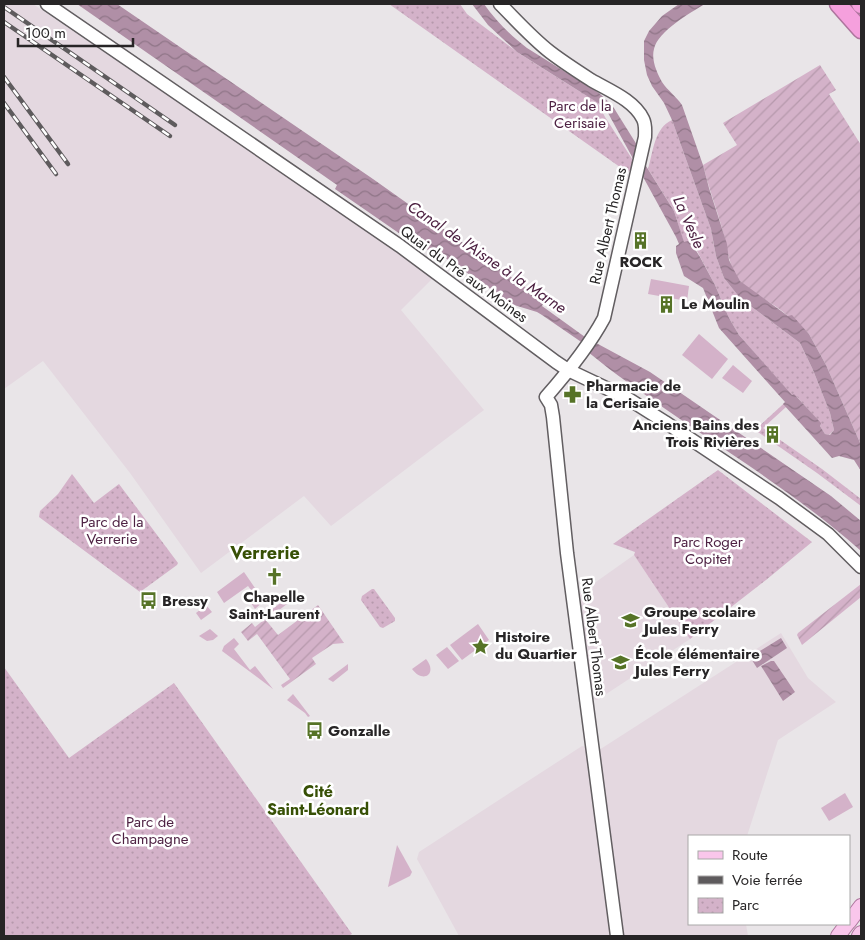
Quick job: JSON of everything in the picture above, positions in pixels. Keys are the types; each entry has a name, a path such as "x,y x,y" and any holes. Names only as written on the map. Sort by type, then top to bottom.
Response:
{"highway":[{"path":"838,4 861,30"}],"main road":[{"path":"850,920 861,906"},
{"path":"838,936 846,925"}],"street":[{"name":"Quai du Pré aux Moines","path":"47,4 400,246 568,370 627,398 779,498 828,534 861,567"},
{"name":"Rue Albert Thomas","path":"500,4 549,51 589,79 621,96 642,117 645,126 645,137 604,318 564,377 546,397 551,405 553,417 567,553 617,936"}],"shaded area":[{"path":"4,4 33,4 435,276 401,310 484,410 331,526 304,496 201,573 130,473 43,361 4,389"},
{"name":"Groupe scolaire Jules Ferry","path":"634,555 690,639 597,700 592,699 579,594"},
{"path":"781,633 808,678 836,702 778,740 747,835 688,835 688,925 746,925 748,936 459,936 417,859 419,852 582,746 599,750"}],"green space":[{"name":"Parc de la Cerisaie","path":"389,4 460,4 467,14 520,54 598,103 638,168 627,172"},
{"path":"820,65 836,90 829,94 861,145 861,445 826,365 809,334 791,316 788,316 752,291 737,277 731,264 703,165 737,145 723,123"},
{"path":"672,120 711,229 716,256 724,278 740,298 800,343 830,413 834,430 829,435 825,434 820,426 821,424 797,397 763,428 861,499 861,506 755,430 792,396 739,335 695,247 684,243 674,211 648,169 658,135 661,129"},
{"path":"651,279 689,286 687,301 648,294"},
{"path":"699,334 728,359 712,379 682,355"},
{"path":"733,365 752,381 743,393 722,378"},
{"name":"Parc Roger Copitet","path":"718,470 812,542 690,639 634,555 635,552 613,544"},
{"name":"Parc de la Verrerie","path":"72,474 94,503 119,484 178,563 177,565 140,592 39,517 40,511 58,494"},
{"path":"244,572 264,601 255,609 249,600 255,595 248,586 224,603 217,592"},
{"path":"861,584 861,597 802,645 797,635 798,633"},
{"path":"374,589 395,618 395,621 383,628 380,627 361,600 362,596"},
{"path":"293,594 296,597 274,614 271,610"},
{"path":"206,605 212,612 201,620 196,613"},
{"path":"318,605 344,643 333,644 312,658 316,664 283,688 281,685 290,679 257,634 248,641 241,632 252,623 255,627 265,619 278,635"},
{"path":"478,624 489,640 462,660 450,645"},
{"path":"210,629 218,636 213,640 207,641 199,636"},
{"path":"234,638 239,644 234,649 250,670 255,666 273,689 222,651 224,646"},
{"path":"447,647 459,661 448,669 436,655"},
{"path":"426,659 429,664 430,673 421,676 412,669"},
{"path":"348,664 348,670 333,682 328,679"},
{"name":"Parc de Champagne","path":"4,667 69,758 174,683 352,934 348,936 4,936"},
{"path":"293,694 310,716 308,717 287,700"},
{"path":"845,793 853,807 829,821 821,808"},
{"path":"397,845 412,872 410,876 388,887"}],"water":[{"path":"77,4 117,4 373,179 545,301 542,306 585,337 650,372 831,496 861,521 861,551 777,485 619,376 588,352 590,348 537,312 514,305 438,253 419,247 335,189 337,185"},
{"path":"472,4 484,4 504,28 527,48 599,93 612,105 674,211 684,242 688,241 700,257 739,335 792,395 794,394 821,423 820,426 825,434 830,435 834,430 830,413 800,343 740,298 724,278 716,256 711,229 672,120 647,75 644,60 644,41 649,31 662,16 679,4 705,4 675,23 657,42 653,58 658,75 682,105 703,165 727,244 729,260 734,270 740,281 788,316 792,315 809,334 826,365 861,445 861,471 854,460 839,456 832,458 783,404 785,402 719,328 703,288 684,276 676,253 676,246 679,244 676,237 608,113 598,103 517,52 488,25"},
{"path":"781,638 787,648 757,668 750,657"},
{"path":"774,661 795,692 783,701 761,666"}],"railway":[{"path":"4,7 175,125"},
{"path":"4,22 170,136"},
{"path":"4,77 68,164"},
{"path":"4,103 56,174"}],"place":[{"name":"ROCK","path":"641,241"},
{"name":"Le Moulin","path":"667,304"},
{"name":"Pharmacie de la Cerisaie","path":"572,395"},
{"name":"Anciens Bains des Trois Rivières","path":"773,434"},
{"name":"Chapelle Saint-Laurent","path":"274,576"},
{"name":"Bressy","path":"148,601"},
{"name":"Groupe scolaire Jules Ferry","path":"630,621"},
{"name":"Histoire du Quartier","path":"481,646"},
{"name":"École élémentaire Jules Ferry","path":"621,663"},
{"name":"Gonzalle","path":"314,731"}],"district":[{"name":"Verrerie","path":"265,553"},
{"name":"Cité Saint-Léonard","path":"318,800"}],"water label":[{"name":"La Vesle","path":"689,222"},
{"name":"Canal de l'Aisne à la Marne","path":"487,257"}]}
